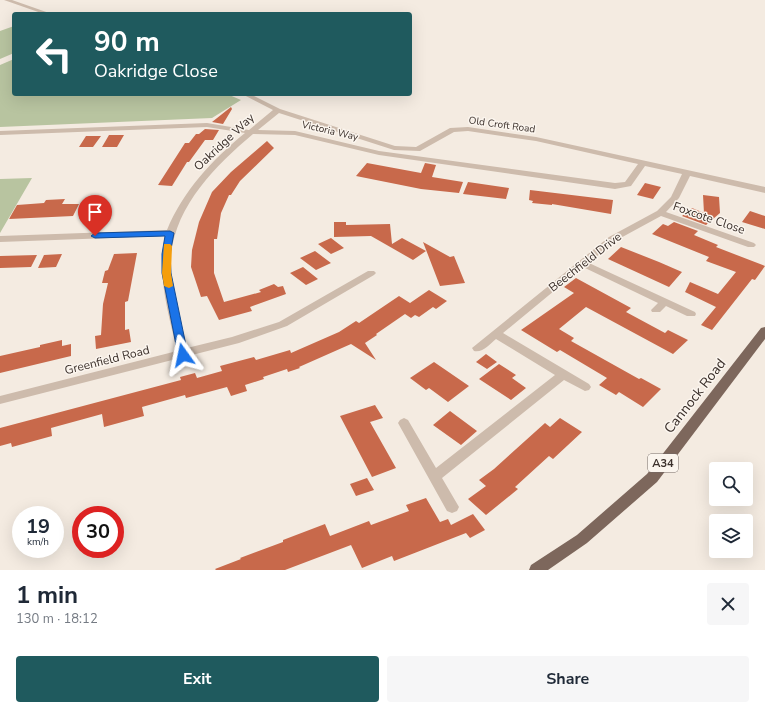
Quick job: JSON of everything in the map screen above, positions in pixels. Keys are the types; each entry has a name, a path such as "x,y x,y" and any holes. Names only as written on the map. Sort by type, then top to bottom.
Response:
{"main road":[{"name":"Cannock Road","path":"536,570 582,539 652,478 765,331"}],"street":[{"path":"7,0 43,12"},
{"name":"Old Croft Road","path":"249,96 278,110 394,148 417,149 453,130 468,129 536,139 765,190"},
{"name":"Oakridge Way","path":"183,355 166,273 166,254 170,233 197,184 224,155 278,110"},
{"name":"Victoria Way","path":"0,133 207,125 250,132 295,133 379,153 615,186 628,184 642,163"},
{"name":"Beechfield Drive","path":"478,348 612,239 660,213 676,198 686,173"},
{"name":"Foxcote Close","path":"660,213 736,235 751,245"},
{"path":"20,238 26,228"},
{"path":"0,239 170,233"},
{"path":"582,263 691,314"},
{"name":"Greenfield Road","path":"0,400 183,355 283,324 371,273"},
{"path":"656,310 665,302"},
{"path":"496,334 586,387"},
{"path":"435,476 564,374"},
{"path":"404,423 452,507"}],"green space":[{"path":"12,27 12,54 0,59 0,31"},
{"path":"12,60 12,96 232,96 241,100 212,118 0,127 0,65"},
{"path":"32,178 0,233 0,179"}],"building":[{"path":"231,107 232,109 223,124 212,122"},
{"path":"205,129 219,130 213,140 205,140 189,162 187,162 172,186 158,185 185,143 189,143 196,134 199,134"},
{"path":"109,135 124,135 117,147 102,147"},
{"path":"86,136 101,136 93,147 79,147"},
{"path":"267,141 274,148 240,181 231,195 229,195 221,213 217,239 214,239 214,273 224,302 261,292 259,290 274,284 278,287 283,286 286,294 250,307 252,311 219,320 207,296 201,297 191,267 192,250 199,222 212,192 231,172"},
{"path":"367,163 421,173 425,163 436,165 432,177 463,182 459,193 421,189 356,176"},
{"path":"468,182 509,188 506,199 463,194"},
{"path":"645,183 661,187 653,199 637,195"},
{"path":"530,190 613,200 611,214 552,204 532,203 533,201 529,200"},
{"path":"703,195 719,197 720,213 706,225 682,216 692,208 704,213"},
{"path":"65,199 62,204 79,204 73,216 9,219 17,205 44,203 46,200"},
{"path":"750,211 765,216 765,229 742,222"},
{"path":"334,222 346,222 346,225 390,224 392,244 402,238 426,251 413,260 371,236 334,237"},
{"path":"674,222 698,231 694,235 718,245 716,247 765,266 755,280 752,279 712,330 701,325 716,307 685,292 690,282 718,294 736,272 706,261 709,257 652,234 663,224 668,226"},
{"path":"331,238 344,248 331,254 318,244"},
{"path":"423,242 450,257 454,256 465,283 440,286"},
{"path":"621,247 682,272 669,287 608,259"},
{"path":"315,251 331,263 316,270 300,258"},
{"path":"137,253 128,301 125,302 125,330 129,329 131,342 96,349 95,336 101,335 103,304 108,283 102,283 105,271 108,270 114,254"},
{"path":"62,254 56,267 38,268 44,255"},
{"path":"37,255 31,267 0,268 0,256"},
{"path":"303,267 318,279 306,285 290,273"},
{"path":"576,278 631,308 626,312 665,333 668,330 688,340 673,354 586,307 559,329 574,338 571,341 639,379 641,378 661,389 643,407 619,392 616,395 599,385 607,378 560,350 557,352 521,330 574,293 564,287"},
{"path":"429,290 447,301 436,309 433,307 419,317 415,315 411,318 405,314 365,343 376,360 351,344 299,367 300,368 288,372 287,369 263,377 264,379 245,385 247,391 231,396 227,387 186,398 185,395 142,407 144,416 104,427 102,414 51,428 52,436 12,447 11,443 0,446 0,428 181,380 180,377 195,373 197,378 222,371 220,366 254,357 256,360 290,350 291,353 339,332 356,321 359,323 399,296 410,303"},
{"path":"62,340 62,346 71,344 71,356 0,373 0,356 40,347 40,345"},
{"path":"486,354 497,362 487,369 476,362"},
{"path":"434,362 469,386 448,402 429,388 426,390 410,378"},
{"path":"499,364 516,375 512,378 526,388 511,400 479,379"},
{"path":"375,405 383,418 370,422 396,468 372,477 340,416"},
{"path":"450,411 477,431 461,445 433,425"},
{"path":"560,418 582,432 553,459 549,456 515,487 518,489 486,515 468,499 486,486 479,480 494,469 545,423 550,427"},
{"path":"367,478 374,490 356,496 350,484"},
{"path":"426,498 440,522 448,519 451,525 473,514 485,530 470,538 466,533 394,561 392,556 362,568 351,545 285,570 215,569 325,524 330,536 369,521 371,525 409,511 406,505"}],"slow traffic":[{"path":"167,246 166,273 169,286"}],"route":[{"path":"95,236 170,233 166,254 166,273 183,355"}]}
